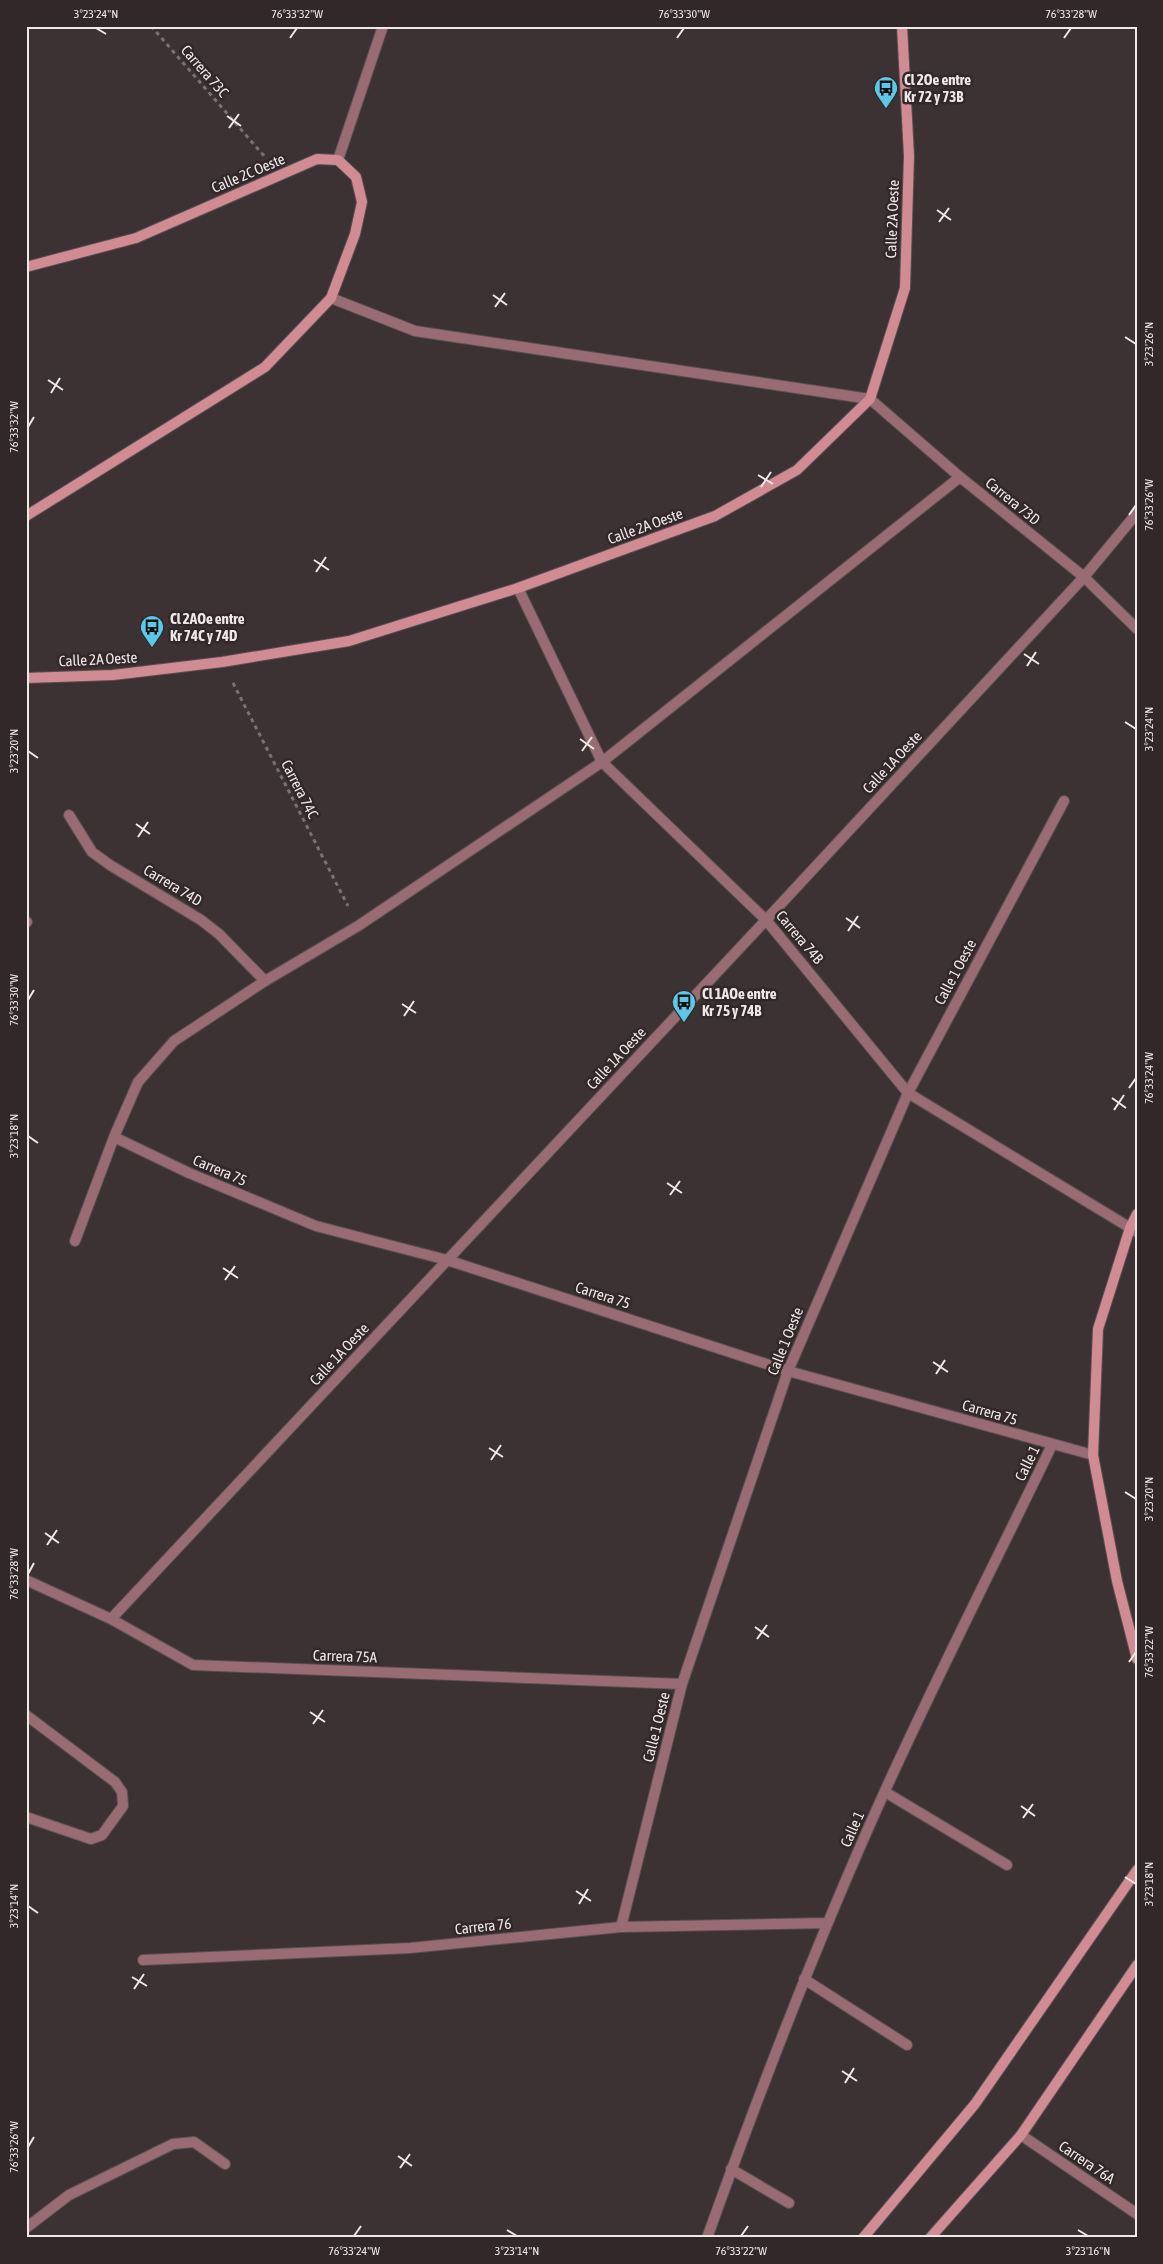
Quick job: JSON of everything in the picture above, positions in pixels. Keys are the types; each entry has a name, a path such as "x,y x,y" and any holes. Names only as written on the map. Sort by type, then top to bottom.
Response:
{"street":[{"path":"26,516 265,367 331,298 355,234 362,202 356,177 338,160 382,26"},
{"name":"Calle 2A Oeste","path":"26,678 113,675 222,662 349,640 518,588 715,516 797,470 870,398 905,288 909,156 902,26"},
{"name":"Calle 2C Oeste","path":"26,268 136,238 317,159 338,160"},
{"path":"331,298 416,331 870,398"},
{"name":"Carrera 73D","path":"870,398 960,477 1084,577 1137,629"},
{"path":"75,1241 114,1138 138,1082 174,1041 265,980 358,926 602,762 960,477"},
{"name":"Calle 1A Oeste","path":"111,1619 766,920 1084,577 1137,513"},
{"name":"Carrera 74B","path":"518,588 602,762 766,920 908,1092 1134,1230"},
{"name":"Calle 1 Oeste","path":"621,1927 682,1684 788,1370 908,1092 1064,801"},
{"name":"Carrera 74D","path":"69,814 92,852 110,865 201,920 219,934 265,980"},
{"name":"Carrera 75","path":"114,1138 189,1173 316,1226 447,1260 788,1370 1093,1455"},
{"path":"1137,1214 1134,1230 1098,1329 1093,1455 1117,1581 1137,1659"},
{"name":"Calle 1","path":"707,2238 804,1979 827,1923 884,1792 1052,1445"},
{"name":"Carrera 75A","path":"26,1580 111,1619 193,1665 682,1684"},
{"path":"26,1716 115,1782 122,1792 123,1806 102,1835 91,1839 26,1817"},
{"path":"884,1792 1007,1865"},
{"path":"863,2238 976,2104 1137,1870"},
{"name":"Carrera 76","path":"143,1960 410,1948 621,1927 827,1923"},
{"path":"930,2238 1021,2135 1137,1965"},
{"path":"804,1979 907,2045"},
{"name":"Carrera 76A","path":"1021,2135 1137,2214"},
{"path":"26,2228 69,2196 173,2144 194,2142 225,2164"},
{"path":"732,2169 789,2203"}],"path":[{"name":"Carrera 73C","path":"151,26 280,175"},
{"name":"Carrera 74C","path":"222,662 358,926"}],"place":[{"name":"Cl 2Oe entre Kr 72 y 73B","path":"886,109"},
{"name":"Cl 2AOe entre Kr 74C y 74D","path":"152,648"},
{"name":"Cl 1AOe entre Kr 75 y 74B","path":"684,1023"}]}
